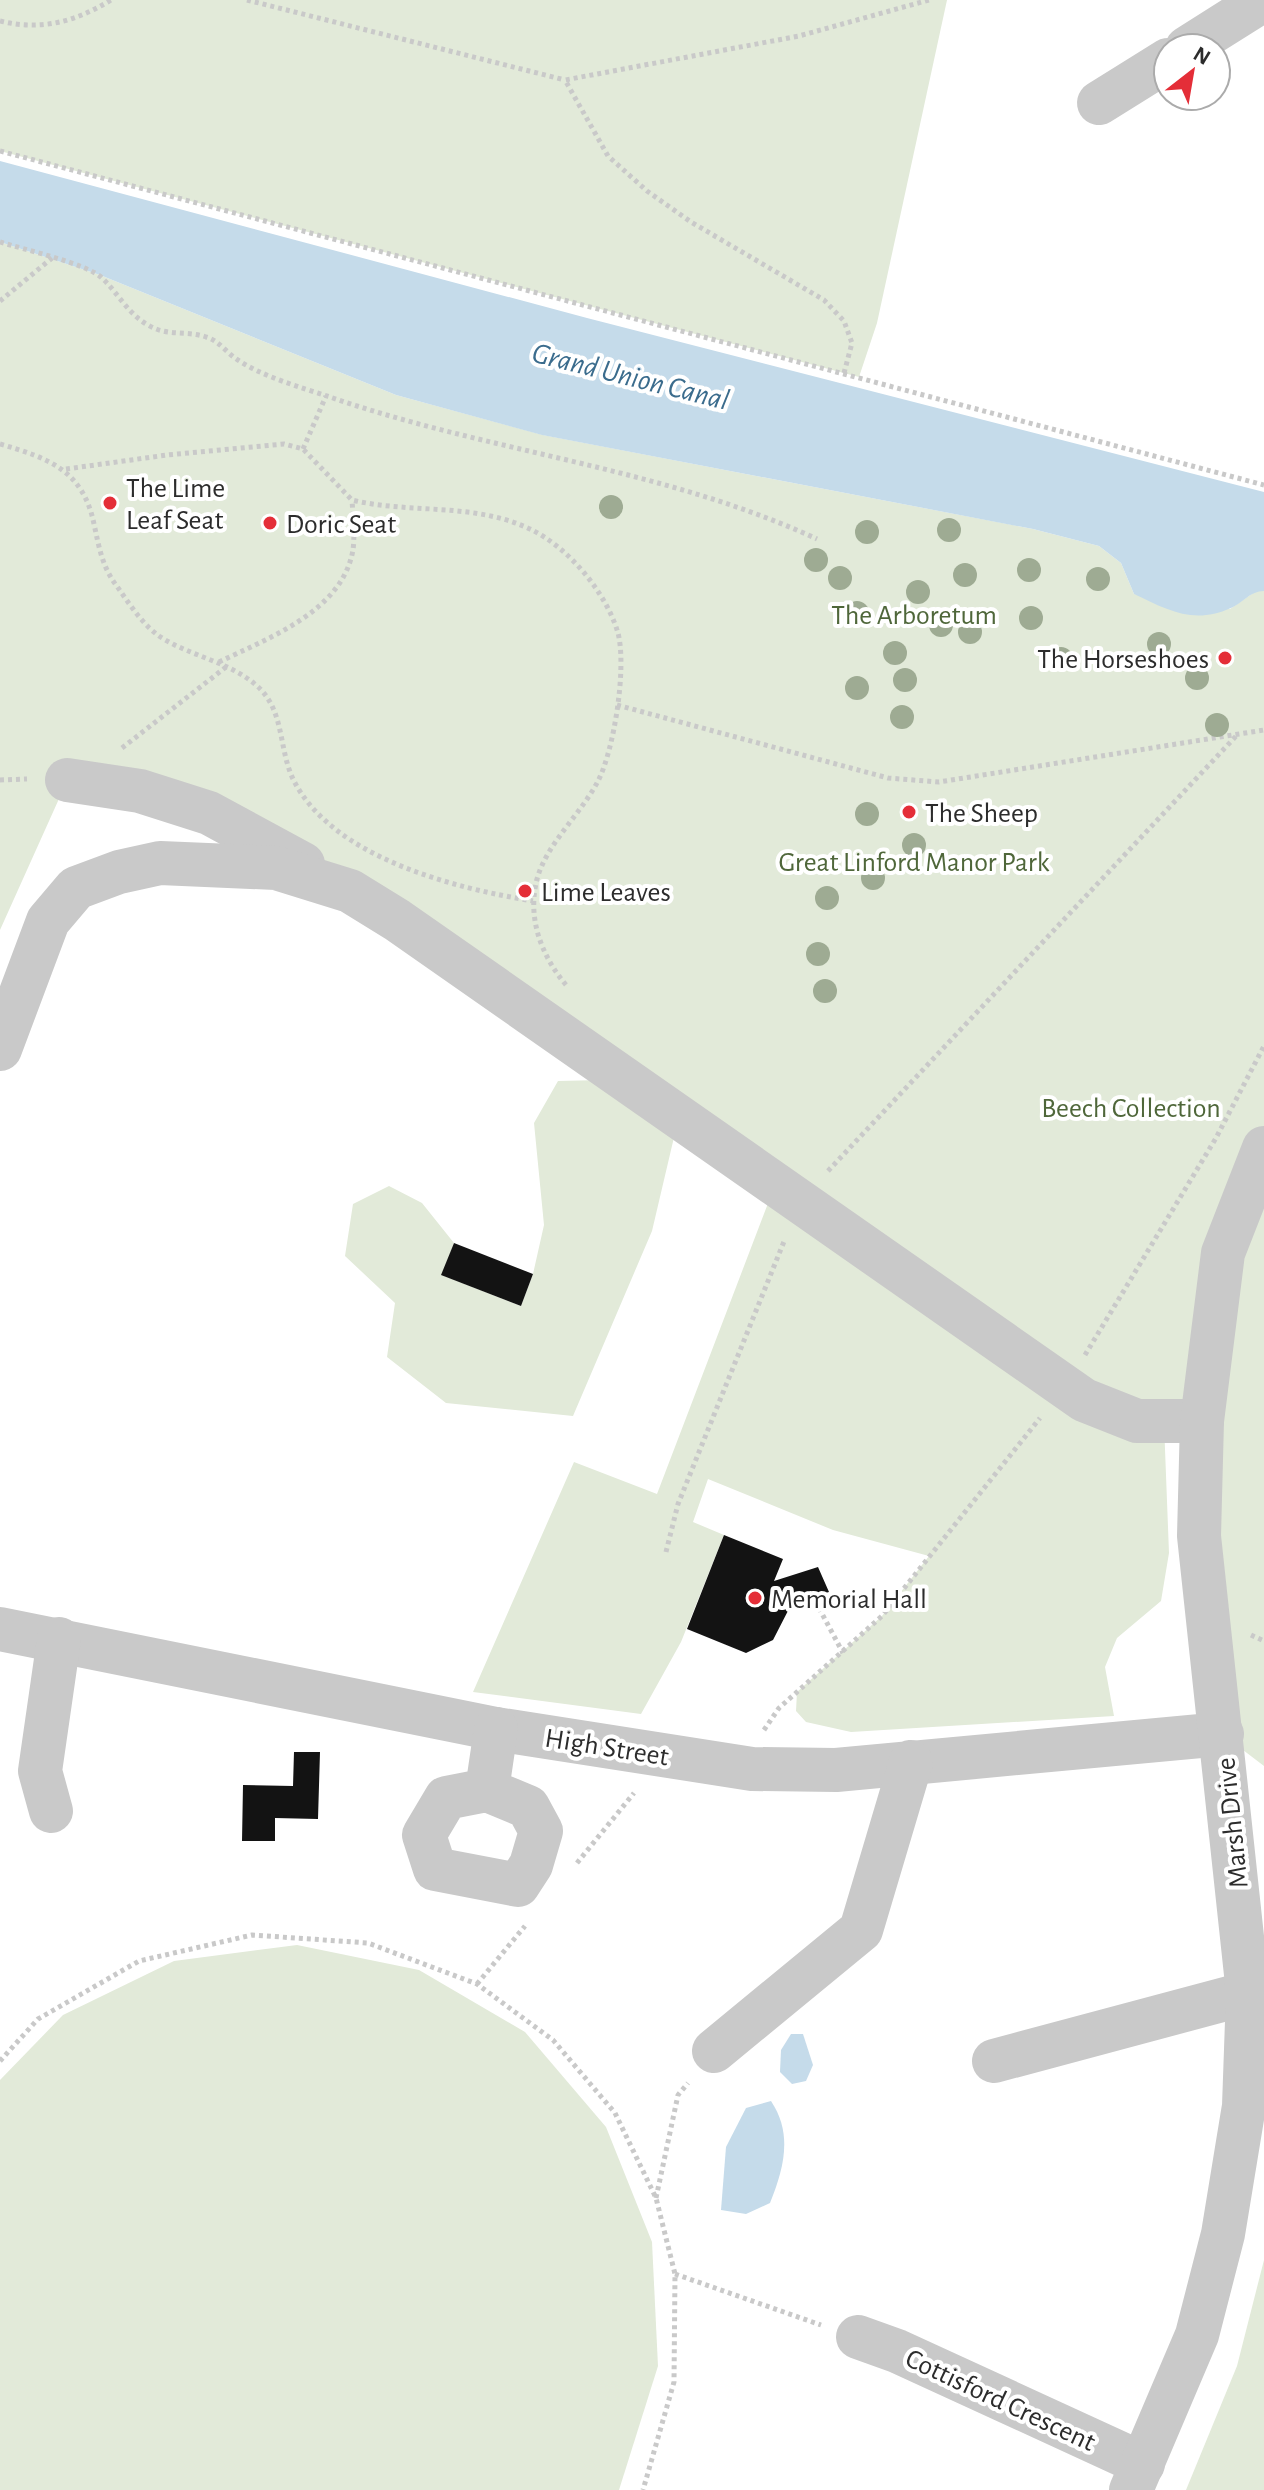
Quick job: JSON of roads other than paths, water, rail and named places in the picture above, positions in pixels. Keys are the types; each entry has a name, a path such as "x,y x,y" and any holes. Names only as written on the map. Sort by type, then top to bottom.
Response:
{"street":[{"path":"1212,32 1263,0"},
{"path":"1099,103 1152,70"},
{"path":"72,782 140,791 209,813 350,891 562,1034 1084,1400 1137,1421 1202,1421"},
{"path":"0,1049 48,921 76,888 119,872 160,863 214,863 276,868 350,891"},
{"name":"Marsh Drive","path":"1137,2477 1197,2335 1223,2234 1244,2106 1248,1993 1199,1536 1202,1421 1223,1253 1264,1148"},
{"name":"High Street","path":"0,1629 496,1729 752,1769 836,1770 1222,1734"},
{"path":"51,1811 40,1771 59,1639"},
{"path":"487,1790 496,1729"},
{"path":"714,2051 861,1930 911,1762"},
{"path":"994,2061 1248,1993"},
{"name":"Cottisford Crescent","path":"858,2337 897,2351 1137,2477"}],"water":[{"name":"Grand Union Canal","path":"0,161 587,318 1264,492 1264,591 1217,613 1181,613 1134,594 1121,563 1099,546 1033,529 542,435 396,395 100,275 0,242"},
{"path":"791,2034 803,2034 813,2065 806,2081 792,2084 780,2072 781,2050"},
{"path":"771,2101 782,2126 784,2151 770,2203 746,2214 721,2210 726,2147 746,2108"}],"place":[{"name":"The Lime Leaf Seat","path":"110,503"},
{"name":"Doric Seat","path":"270,523"},
{"name":"The Horseshoes","path":"1225,658"},
{"name":"The Sheep","path":"909,812"},
{"name":"Lime Leaves","path":"525,891"},
{"name":"Memorial Hall","path":"755,1598"}],"park label":[{"name":"The Arboretum","path":"914,614"},
{"name":"Great Linford Manor Park","path":"914,861"},
{"name":"Beech Collection","path":"1131,1107"}]}
